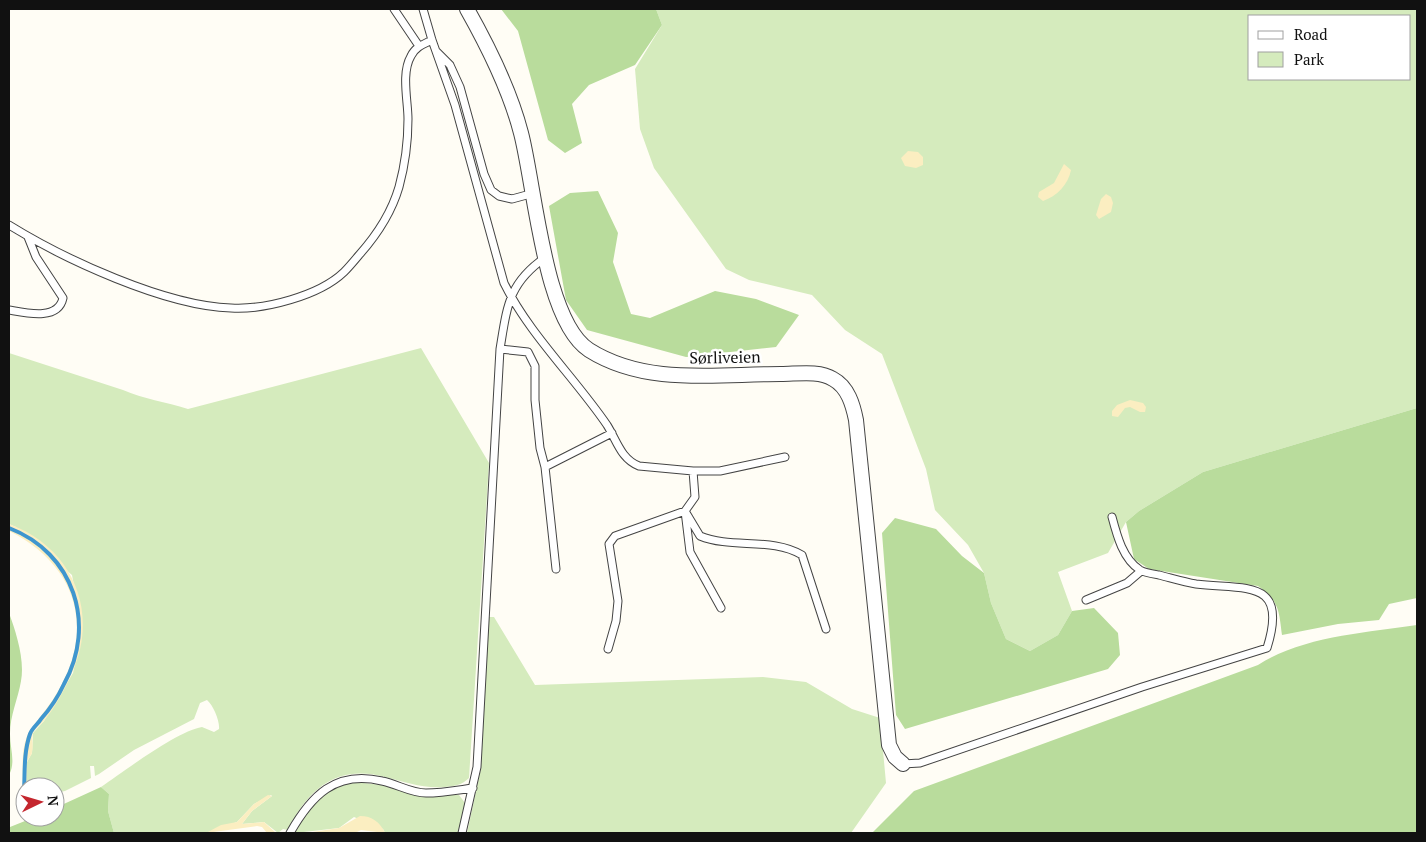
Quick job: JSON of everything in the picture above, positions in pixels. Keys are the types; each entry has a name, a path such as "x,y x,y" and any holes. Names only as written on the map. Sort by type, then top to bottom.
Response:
{"street":[{"name":"Sørliveien","path":"467,9 492,55 521,132 555,297 576,340 620,366 658,375 809,374 835,379 846,391 856,420 889,745 895,757 903,764"}],"lane":[{"path":"394,9 419,46"},
{"path":"423,9 435,50 455,105 490,238 504,283 510,295 589,398 623,454 632,463 639,466 693,471 720,471 785,457"},
{"path":"9,225 28,237 135,285 210,306 231,308 271,304 299,296 343,273 365,248 390,208 399,188 406,160 410,57 419,46 432,40"},
{"path":"435,50 450,65 460,87 484,174 491,190 499,196 512,199 534,193"},
{"path":"9,310 38,314 54,311 62,302 63,298 36,257 28,237"},
{"path":"462,833 473,788 479,739 500,349 510,295 532,267 546,257"},
{"path":"500,349 528,352 535,366 535,400 540,448 545,468 556,569"},
{"path":"545,468 612,433"},
{"path":"608,649 618,601 609,544 616,536 685,511 694,497 693,471"},
{"path":"685,511 690,552 721,608"},
{"path":"685,511 700,536 712,541 771,546 802,555 826,628"},
{"path":"903,764 920,763 1142,687 1267,648 1273,629 1273,613 1269,600 1258,591 1239,586 1195,584 1141,571 1123,549 1112,517"},
{"path":"1086,600 1127,583 1141,571"},
{"path":"290,833 313,798 327,787 344,780 371,779 426,793 473,788"}],"green space":[{"path":"501,9 656,9 662,25 635,65 589,85 572,104 582,143 565,153 548,140 518,31"},
{"path":"656,9 1417,9 1417,408 1203,472 1139,511 1126,522 1108,553 1058,572 1072,611 1058,635 1030,651 1006,639 991,603 984,573 968,545 935,510 926,469 882,354 845,330 812,295 749,280 726,269 654,168 640,129 635,69 662,25"},
{"path":"598,191 618,233 613,262 631,314 650,318 715,291 756,299 799,315 776,347 686,357 587,330 566,300 549,206 570,193"},
{"path":"421,348 489,463 469,778 464,782 449,787 429,787 368,774 352,774 338,777 326,783 305,803 288,830 283,829 278,833 264,822 242,824 252,811 271,795 254,804 237,822 206,833 114,833 108,811 109,794 101,787 150,753 191,730 202,727 214,732 219,729 216,713 207,700 200,703 194,719 134,750 95,776 94,766 90,766 91,778 65,791 65,777 27,777 27,762 32,753 33,733 44,721 73,673 82,628 72,575 16,527 9,524 9,353 138,396 188,409"},
{"path":"1417,408 1417,598 1389,604 1379,620 1338,624 1282,635 1277,607 1270,596 1258,586 1149,569 1134,559 1126,522 1139,511 1203,472"},
{"path":"895,518 936,529 962,556 984,573 991,603 1006,639 1030,651 1058,635 1072,611 1094,608 1118,633 1120,655 1108,669 905,729 896,715 882,533"},
{"path":"9,613 19,646 22,673 10,727 12,765 9,775"},
{"path":"488,617 494,617 535,685 763,677 806,682 852,709 880,718 886,783 851,833 467,833 481,768"},
{"path":"1417,625 1417,833 872,833 914,791 1258,665 1276,655 1295,648 1335,637"},
{"path":"354,782 382,785 413,794 459,795 465,803 458,833 385,833 383,829 354,817 339,828 295,833 306,814 318,800 333,790"},
{"path":"101,787 109,794 108,811 114,833 9,833 10,827 15,825 15,827 65,827 65,803"}],"sand":[{"path":"908,151 918,152 923,157 923,165 916,168 905,166 901,158"},
{"path":"1064,164 1071,170 1065,185 1053,196 1043,201 1038,197 1039,192 1054,183"},
{"path":"1106,194 1111,197 1113,203 1111,212 1099,219 1096,215 1101,199"},
{"path":"1130,400 1143,403 1146,407 1145,412 1140,412 1130,407 1125,408 1118,417 1112,416 1112,411 1117,405"},
{"path":"9,524 31,534 49,548 64,565 75,584 81,605 83,627 80,650 72,673 52,711 36,729 32,737 33,746 32,753 27,762 27,777 22,777 24,745 30,731 50,704 63,682 72,659 77,636 76,614 71,594 61,575 48,558 9,531"},
{"path":"268,795 272,796 252,811 242,824 264,822 276,833 267,833 262,827 257,826 206,833 221,825 237,822 254,804"},
{"path":"360,816 375,820 385,833 361,830 355,833 306,833 339,828"}],"waterway":[{"path":"9,528 31,539 50,554 64,573 73,593 78,615 78,638 74,661 56,698 30,734 25,761 25,777"}]}
